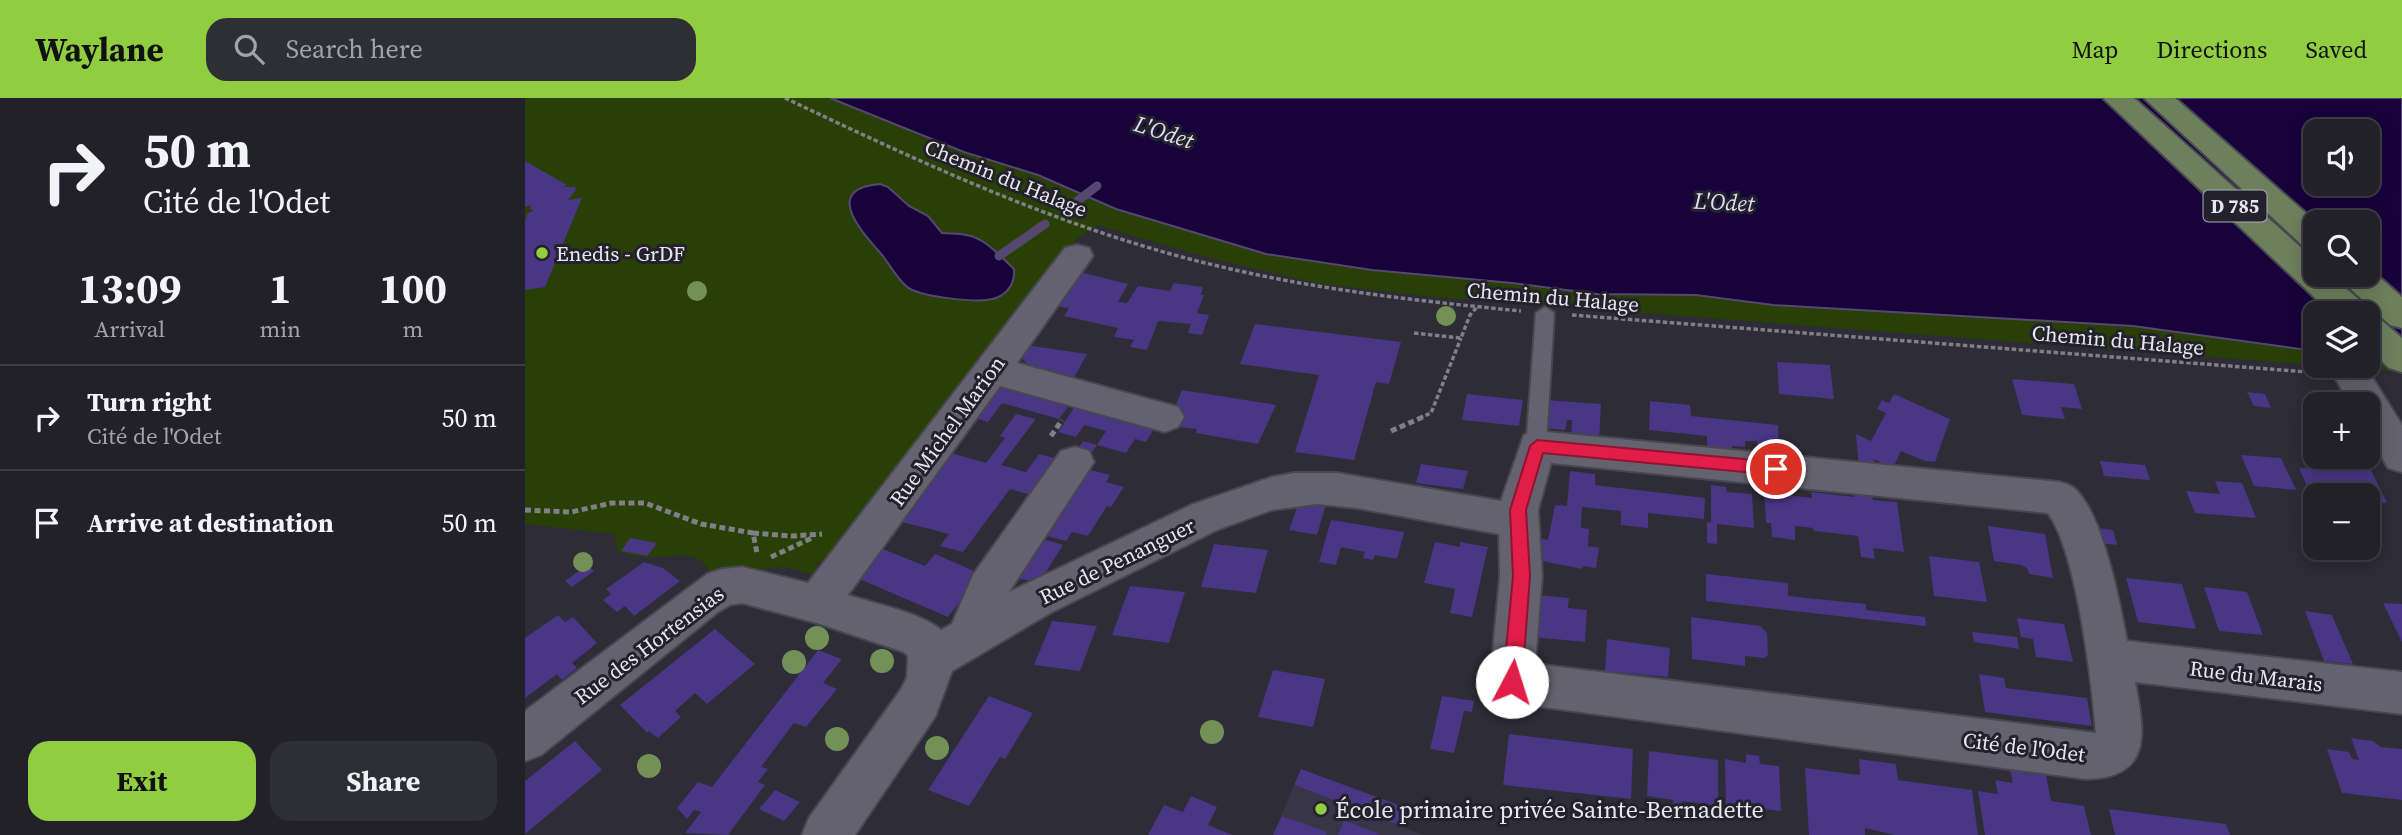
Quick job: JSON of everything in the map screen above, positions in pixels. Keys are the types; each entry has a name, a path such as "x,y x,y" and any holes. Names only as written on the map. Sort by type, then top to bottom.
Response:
{"main road":[{"name":"D 785","path":"2117,98 2339,301"},
{"name":"D 785","path":"2158,98 2303,228"},
{"path":"2369,287 2402,316"},
{"path":"2380,339 2402,359"}],"street":[{"name":"Rue Michel Marion","path":"817,604 1077,256"},
{"path":"992,370 1165,417"},
{"path":"2353,378 2402,457"},
{"name":"Cité de l'Odet","path":"1537,446 2059,498 2071,510 2084,547 2110,659 2120,741 2114,751 2102,756 1512,682 1521,576 1517,520 1520,500 1537,446"},
{"path":"968,636 988,588 1075,462"},
{"name":"Rue de Penanguer","path":"931,660 968,636 1087,573 1239,504 1278,492 1336,489 1517,520"},
{"name":"Rue des Hortensias","path":"525,739 703,599 747,576 817,604 918,637 928,646 931,660"},
{"name":"Rue du Marais","path":"2110,659 2402,693"},
{"path":"826,835 919,702 929,677 931,660"}],"lane":[{"name":"Cité de l'Odet","path":"1537,446 1545,313"}],"path":[{"name":"Chemin du Halage","path":"785,98 1030,207 1147,246 1289,282 1477,307 2303,372"},
{"path":"1391,431 1431,413 1470,314 1477,307"},
{"path":"1414,333 1461,338"},
{"path":"525,510 571,512 612,503 645,503 701,524 753,533 817,536"},
{"path":"747,576 817,536 849,528 874,530"},
{"path":"747,576 758,548 753,533"}],"shaded area":[{"name":"École primaire privée Sainte-Bernadette","path":"1294,785 1340,802 1423,835 1273,835"}],"green space":[{"path":"525,98 936,98 2303,274 2303,287 2380,287 2380,284 2402,287 2402,372 2380,370 2380,301 2303,301 2303,364 1436,297 1320,284 1202,256 1097,225 1078,238 839,551 819,562 813,574 784,567 710,573 705,564 691,556 643,557 618,552 614,534 525,524"}],"water":[{"name":"L'Odet","path":"830,98 2402,98 2402,362 2380,360 2380,301 2303,301 2303,349 2133,326 1773,305 1696,295 1597,294 1372,270 1266,254 1116,209 1038,175 964,152"},
{"path":"880,184 888,187 909,206 928,216 942,233 973,237 992,248 1014,269 1008,290 1001,296 988,300 964,300 923,293 906,286 852,214 852,194 862,188"}],"building":[{"name":"Enedis - GrDF","path":"525,161 567,185 563,187 575,187 576,190 568,200 582,198 545,287 525,290 525,220 528,213 534,210 530,209 531,205 525,207"},
{"path":"1080,272 1128,284 1118,302 1127,303 1138,286 1170,291 1174,283 1203,287 1201,295 1204,295 1197,313 1209,315 1202,335 1188,333 1191,324 1158,321 1147,350 1130,347 1134,340 1114,337 1118,328 1064,316 1069,308 1054,306"},
{"path":"1255,324 1401,342 1389,384 1376,382 1354,460 1295,452 1319,375 1240,364"},
{"path":"1026,345 1087,354 1074,378 1030,367 1019,355"},
{"path":"1777,362 1830,365 1834,399 1779,394"},
{"path":"2012,379 2074,384 2082,409 2061,407 2065,419 2022,415"},
{"path":"1000,380 1074,399 1059,419 1002,403 988,422 971,417"},
{"path":"1182,390 1276,405 1258,444 1196,433 1197,429 1167,426"},
{"path":"2247,392 2265,394 2271,408 2254,406"},
{"path":"1467,394 1523,400 1519,426 1462,420"},
{"path":"1894,394 1950,419 1935,462 1925,461 1901,451 1893,468 1874,459 1876,470 1859,468 1856,434 1871,441 1886,413 1877,409 1882,400 1889,403"},
{"path":"1079,400 1158,422 1146,442 1135,439 1126,453 1097,445 1106,431 1084,425 1076,437 1058,432"},
{"path":"1547,400 1601,404 1599,442 1571,438 1572,420 1567,420 1565,430 1544,428"},
{"path":"1650,401 1690,405 1691,416 1778,425 1779,453 1765,452 1764,447 1757,446 1757,441 1745,441 1745,447 1732,446 1733,455 1707,453 1707,436 1649,430"},
{"path":"1016,414 1036,419 1001,465 1026,472 1039,454 1061,460 1035,496 1010,489 963,552 940,546 949,534 894,520 945,451 986,463 1005,438 1000,436"},
{"path":"1083,441 1097,445 1086,461 1072,457"},
{"path":"2241,455 2281,458 2296,490 2254,486"},
{"path":"2100,461 2145,465 2150,480 2104,476"},
{"path":"1421,464 1468,471 1463,489 1416,483"},
{"path":"2299,468 2370,469 2377,483 2305,483"},
{"path":"1087,469 1110,475 1106,482 1124,487 1111,507 1107,506 1088,536 1072,532 1066,541 1043,535"},
{"path":"1570,471 1595,474 1595,485 1705,498 1704,519 1648,513 1648,528 1621,525 1621,511 1582,507 1581,528 1589,529 1588,546 1599,548 1596,568 1583,566 1582,569 1532,559 1537,537 1548,540 1555,505 1567,506"},
{"path":"2215,481 2242,483 2256,518 2195,513 2186,491 2220,494"},
{"path":"1711,485 1726,487 1727,492 1752,494 1754,528 1717,524 1717,544 1707,543 1707,522 1711,523"},
{"path":"1764,488 1785,490 1786,495 1812,498 1811,492 1854,497 1854,492 1872,494 1873,500 1897,502 1904,552 1873,548 1875,559 1861,557 1858,536 1814,531 1813,528 1795,526 1795,540 1772,537 1771,523 1766,523"},
{"path":"2380,489 2387,503 2380,502"},
{"path":"1327,501 1317,535 1289,530 1299,502"},
{"path":"1331,520 1404,532 1397,559 1375,555 1373,560 1363,558 1365,552 1341,547 1336,565 1319,562"},
{"path":"1988,526 2045,534 2053,578 2029,574 2028,569 2021,565 1994,561"},
{"path":"2090,527 2113,530 2117,545 2093,542"},
{"path":"630,538 657,543 647,556 621,551"},
{"path":"1040,538 1063,545 1039,583 1014,577"},
{"path":"1435,542 1460,547 1460,542 1488,547 1472,617 1450,613 1455,589 1424,583"},
{"path":"1214,544 1268,550 1256,593 1201,587"},
{"path":"883,549 925,566 935,554 981,574 948,617 857,578"},
{"path":"1929,556 1979,562 1987,602 1934,596"},
{"path":"644,562 663,568 680,581 634,616 625,606 617,612 603,600 611,594 606,589"},
{"path":"587,565 594,571 572,587 565,581"},
{"path":"1706,574 1788,583 1788,596 1866,604 1866,610 1925,617 1926,626 1706,601"},
{"path":"2126,578 2182,584 2196,629 2138,622"},
{"path":"1130,586 1185,592 1169,643 1112,635"},
{"path":"2204,587 2247,592 2263,635 2219,631"},
{"path":"1536,595 1569,598 1568,608 1587,610 1585,642 1533,637"},
{"path":"2383,603 2402,604 2402,642"},
{"path":"2305,611 2332,615 2353,664 2324,661"},
{"path":"558,615 565,622 573,617 597,643 572,663 577,668 562,680 557,674 525,698 525,638"},
{"path":"1691,617 1760,626 1767,633 1768,655 1764,658 1745,656 1745,666 1692,659"},
{"path":"2017,618 2064,624 2073,662 2036,657 2033,639 2021,637"},
{"path":"1052,621 1097,626 1080,671 1034,665"},
{"path":"715,629 755,664 707,704 695,693 675,711 681,717 658,738 649,731 647,733 620,705"},
{"path":"1972,632 2017,637 2019,649 1974,642"},
{"path":"1607,639 1670,648 1668,677 1605,671"},
{"path":"818,650 842,659 823,683 837,689 806,727 794,723 761,767 768,769 758,782 765,785 728,835 685,833 701,812 694,810 687,819 677,808 698,782 712,787"},
{"path":"1273,670 1325,679 1313,727 1258,717"},
{"path":"1979,674 2004,678 2006,688 2087,698 2092,726 1985,712"},
{"path":"989,696 1033,713 1005,759 1000,757 969,806 928,790"},
{"path":"1442,696 1474,701 1472,712 1464,711 1454,753 1430,749"},
{"path":"1509,734 1633,749 1631,799 1503,785"},
{"path":"2351,738 2373,741 2381,747 2402,749 2402,800 2342,793 2327,749 2349,752 2352,759 2359,760"},
{"path":"575,741 602,770 525,834 525,781"},
{"path":"1649,751 1718,760 1718,806 1682,801 1682,809 1673,808 1673,800 1647,796"},
{"path":"1746,754 1759,756 1760,764 1779,766 1781,811 1763,809 1764,819 1750,818 1749,806 1726,804 1725,759 1746,763"},
{"path":"1859,759 1896,764 1898,780 1972,790 1978,835 1894,835 1865,828 1865,835 1809,835 1805,768 1860,775"},
{"path":"2009,766 2045,770 2051,801 2084,806 2091,835 1985,835 1978,791 1998,794 1995,780 2013,783"},
{"path":"1301,769 1404,807 1398,825 1294,785"},
{"path":"775,790 800,802 784,821 759,809"},
{"path":"1191,796 1217,807 1208,825 1233,835 1148,835 1164,805 1183,812"},
{"path":"2109,809 2226,824 2230,835 2115,835"},
{"path":"1282,816 1327,832 1326,835 1273,835"},
{"path":"1344,820 1381,835 1338,835"}],"waterway":[{"path":"1068,208 1097,186"},
{"path":"999,256 1045,224"}],"place":[{"name":"Enedis - GrDF","path":"542,253"},
{"name":"École primaire privée Sainte-Bernadette","path":"1321,809"}],"route":[{"path":"1512,682 1521,576 1518,510 1537,446 1776,469"}]}
